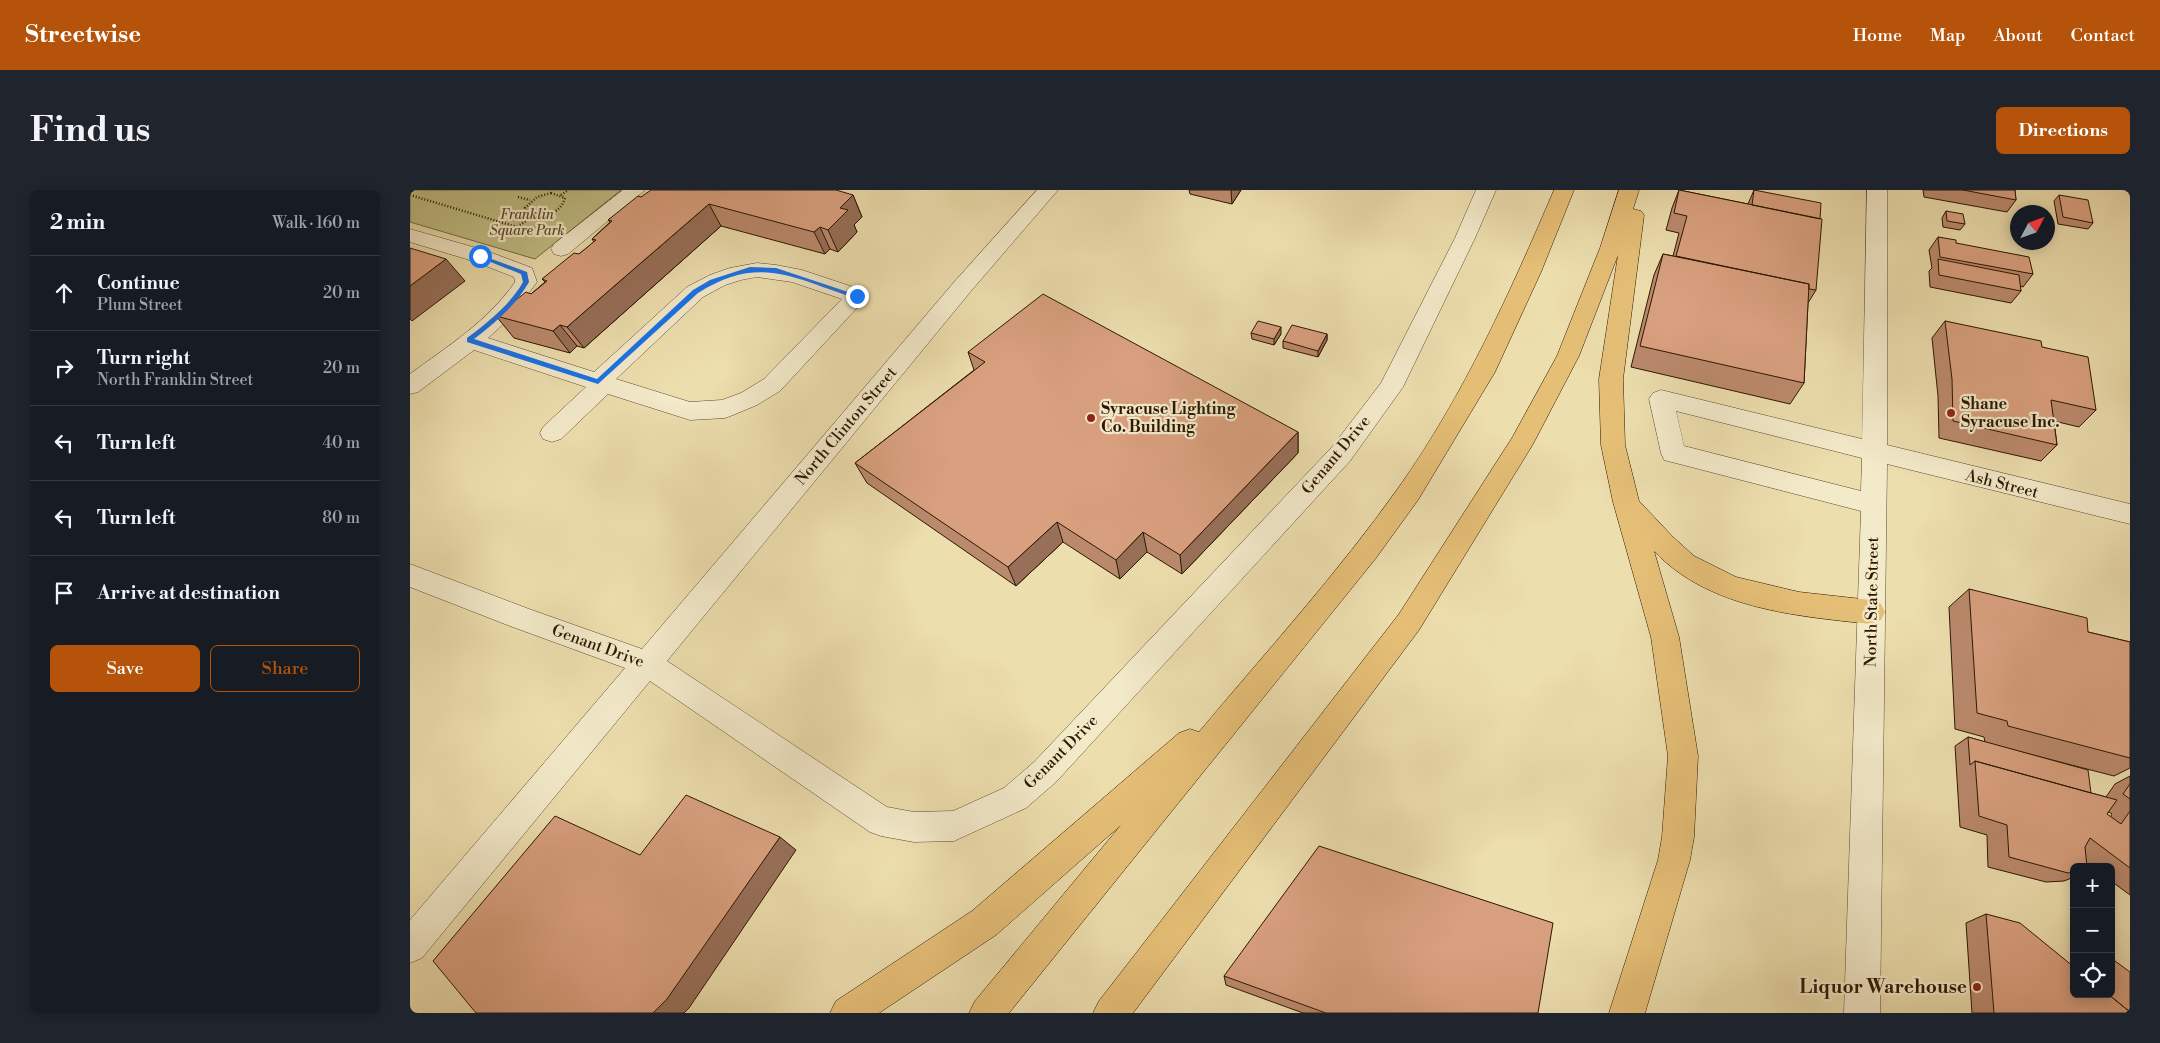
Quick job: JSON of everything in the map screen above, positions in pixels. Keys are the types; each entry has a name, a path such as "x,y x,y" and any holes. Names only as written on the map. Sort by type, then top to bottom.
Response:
{"highway":[{"path":"1530,272 1549,190"},
{"path":"987,1013 1367,550 1409,493 1483,372 1530,272 1564,190"},
{"path":"1111,1013 1409,622 1516,453 1568,356 1610,248 1629,190"},
{"path":"1627,1013 1674,860 1678,837 1683,756 1665,638 1626,502 1614,445 1610,379 1638,190"},
{"path":"1626,502 1661,542 1684,563 1706,577 1775,601 1871,612"},
{"path":"848,1013 984,923 1135,793 1263,676"}],"street":[{"path":"561,249 635,190"},
{"name":"North Clinton Street","path":"410,946 963,286 1048,190"},
{"name":"Genant Drive","path":"410,575 520,618 647,663 881,821 914,827 954,826 1014,798 1045,772 1341,454 1391,387 1465,238 1486,190"},
{"name":"North State Street","path":"1862,1013 1875,453 1877,190"},
{"path":"410,235 480,256 524,273 526,282 519,295 486,327 410,386"},
{"path":"469,340 601,383 690,411 726,409 749,399 772,385 857,296 776,270 750,269 729,274 712,281 695,292 601,383 552,433"},
{"name":"Ash Street","path":"1874,504 1674,453 1661,399 2130,514"}],"path":[{"path":"533,216 525,211 531,200 544,194 562,195 568,190"},
{"path":"410,195 529,230 548,227"},
{"path":"480,256 533,216 549,214 559,209 565,201 562,195"},
{"path":"518,197 531,200"}],"green space":[{"name":"Franklin Square Park","path":"410,190 621,190 535,259 410,222"}],"building":[{"path":"651,190 836,190 853,195 840,208 848,210 828,230 820,227 814,232 709,204 567,327 560,325 553,331 496,316 526,292 531,294 547,281 542,279 574,253 579,254 596,240 592,239 612,221 608,220 638,196 641,197"},
{"path":"1679,190 1822,219 1816,290 1809,289 1809,284 1676,256 1687,216 1674,213"},
{"path":"1754,190 1821,203 1820,219 1752,205"},
{"path":"1963,190 2015,190 2016,200"},
{"path":"2059,195 2088,200 2093,223 2063,217"},
{"path":"1946,211 1963,214 1965,224 1947,221"},
{"path":"1938,237 1956,240 1956,243 2029,257 2033,274 1940,257"},
{"path":"410,248 446,259 410,286"},
{"path":"1663,254 1809,284 1804,383 1640,346"},
{"path":"1938,259 2019,275 2021,291 1939,275"},
{"name":"Syracuse Lighting Co. Building","path":"1043,294 1298,432 1180,555 1143,532 1116,560 1057,522 1008,567 855,463 985,362 968,352"},
{"path":"1258,321 1281,327 1274,339 1251,333"},
{"path":"1945,321 2041,341 2042,347 2088,357 2096,410 2051,400 2057,445 1953,421 1952,379"},
{"path":"1292,325 1327,334 1318,351 1283,341"},
{"path":"1969,589 2087,618 2088,632 2130,642 2130,758 2008,726 2007,721 1977,713"},
{"path":"1968,737 2088,770 2091,793 1975,761 1970,765"},
{"path":"1975,761 2117,800 2107,814 2121,824 2130,811 2130,868 2090,838 2085,847 2087,863 2070,863 2070,873 2009,857 2007,825 1979,816"},
{"path":"2130,784 2130,799 2123,794"},
{"path":"686,795 780,837 667,999 653,1013 476,1013 433,961 555,816 640,855"},
{"path":"1319,846 1553,923 1538,1013 1326,1013 1224,976"},
{"path":"1986,914 2020,923 2070,964 2070,998 2113,998 2130,1012 2130,1013 1994,1013"},
{"path":"2115,961 2130,972 2130,1012 2113,998 2115,998"}],"place":[{"name":"Shane Syracuse Inc.","path":"1951,413"},
{"name":"Syracuse Lighting Co. Building","path":"1091,418"},
{"name":"Liquor Warehouse","path":"1977,987"}],"route":[{"path":"480,256 524,273 526,282 519,295 486,327 469,340 598,382 695,292 712,281 729,274 750,269 776,270 857,296"}]}
